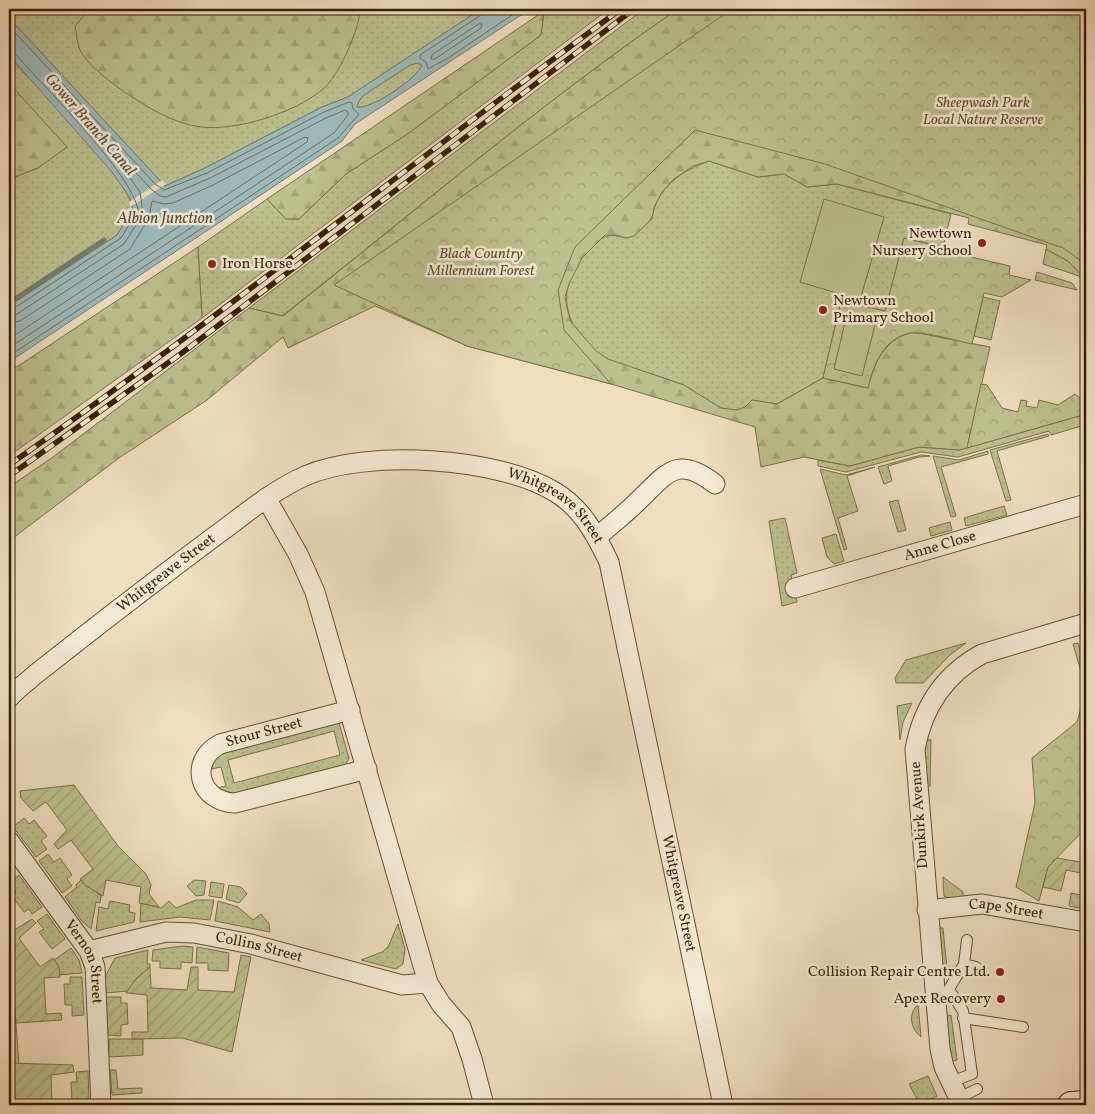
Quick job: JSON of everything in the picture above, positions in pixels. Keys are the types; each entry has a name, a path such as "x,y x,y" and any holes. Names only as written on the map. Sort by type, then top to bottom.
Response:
{"main road":[{"path":"1071,1105 1086,1104"}],"street":[{"name":"Whitgreave Street","path":"9,698 58,656 266,498 304,476 345,464 416,460 478,467 539,483 556,492 590,525 610,562 723,1105"},
{"path":"597,537 628,511 666,473 679,469 700,472 715,484"},
{"path":"266,498 298,554 315,592 368,769 428,983 440,1004 461,1028 472,1059 484,1105"},
{"name":"Anne Close","path":"795,588 1086,504"},
{"name":"Dunkirk Avenue","path":"957,1095 942,1058 944,994 927,910 915,749 919,729 927,710 947,680 969,661 982,654 1086,623"},
{"name":"Stour Street","path":"350,710 220,744 210,750 201,769 204,787 215,799 235,803 368,769"},
{"name":"Vernon Street","path":"9,841 89,951 94,967 101,1105"},
{"name":"Cape Street","path":"927,910 982,904 1086,922"},
{"name":"Collins Street","path":"89,951 166,932 194,934 251,944 402,985 428,983"}],"lane":[{"path":"944,994 964,964 967,940"},
{"path":"964,964 976,966"},
{"path":"944,994 964,993"},
{"path":"944,994 963,1011 972,1074 957,1095"},
{"path":"963,1018 1024,1027"},
{"path":"957,1095 977,1089"}],"green space":[{"path":"9,9 481,9 348,97 322,107 205,168 165,186 9,18"},
{"path":"135,9 360,9 356,28 347,52 335,75 322,90 281,113 248,123 215,128 180,122 152,109 115,85 84,57 79,46 75,26 86,13"},
{"path":"547,9 609,9 202,318 198,247 267,199 286,219 299,219 346,174 406,135 541,35 544,11"},
{"path":"644,9 678,9 527,120 282,316 249,308"},
{"name":"Sheepwash Park Local Nature Reserve","path":"678,9 1086,9 1086,280 1068,261 1046,249 1047,245 968,224 969,218 837,184 807,187 784,174 758,177 709,161 693,166 674,179 662,192 654,207 652,219 634,236 626,238 616,235 605,235 582,258 569,284 565,297 571,322 596,351 608,359 684,385 721,408 737,410 745,407 752,400 777,404 823,378 868,388 877,361 882,353 895,340 913,332 990,347 967,448 959,450 919,447 850,466 804,457 761,467 755,427 611,384 467,346 375,306 288,348 283,337 207,400 119,458 9,541 9,487 53,457 249,308 283,316 527,120"},
{"name":"Sheepwash Park Local Nature Reserve","path":"732,9 1086,9 1086,264 1063,248 825,164 695,130 575,247 558,290 564,330 611,384 467,346 334,285"},
{"path":"544,11 541,35 406,135 346,174 299,219 286,219 267,199"},
{"path":"9,57 98,153 127,193 133,209 117,235 9,306 9,179 38,168 9,84"},
{"path":"417,63 422,65 419,71 403,85 372,104 357,107 364,95 410,65"},
{"path":"9,83 67,147 38,168 9,179"},
{"path":"709,161 758,177 784,174 807,187 837,184 951,214 943,247 904,238 886,311 841,301 823,378 777,404 752,400 739,410 722,408 682,385 607,359 593,350 582,338 573,325 568,311 569,282 575,268 585,254 603,238 612,235 626,238 652,219 654,208 664,190 671,182","holes":["884,217 860,299 800,282"]},
{"path":"824,199 884,217 860,300 800,282"},
{"path":"904,238 971,254 971,257 1010,266 1009,275 1031,280 1002,297 984,293 972,344 932,335 911,333 894,340 881,353 873,370 868,388 823,378 841,301 885,311","holes":["848,314 862,375 834,368"]},
{"path":"198,247 202,318 9,456 9,372"},
{"path":"1046,249 1068,261 1085,278 1043,264"},
{"path":"1037,272 1072,283 1077,290 1035,280"},
{"path":"983,297 1000,301 991,340 974,336"},
{"path":"847,314 876,321 862,376 834,369"},
{"path":"981,384 987,385 1002,408 1018,412 1021,400 1027,401 1026,406 1037,408 1039,400 1058,405 1075,394 1086,403 1086,414 967,448"},
{"path":"1083,415 1085,425 1051,435 1049,431 958,457 921,452 846,472 818,466 818,460 850,466 919,447 959,450"},
{"path":"1048,434 1049,436 997,451 1011,500 1006,501 990,450"},
{"path":"988,451 988,454 941,467 956,516 951,517 933,456 959,460"},
{"path":"921,455 930,456 919,457 888,466 892,481 884,484 878,467"},
{"path":"875,467 847,476 858,511 838,518 847,549 844,550 820,469 846,475"},
{"path":"898,500 906,530 898,532 889,502"},
{"path":"1004,506 1007,515 966,526 964,518"},
{"path":"785,518 797,573 791,575 797,602 782,606 769,521"},
{"path":"950,522 952,530 931,536 929,528"},
{"path":"836,534 844,561 834,564 827,557 822,538"},
{"path":"966,643 950,655 923,683 896,683 895,678 906,660"},
{"path":"1078,643 1086,673 1086,689 1073,644"},
{"path":"1086,691 1086,821 1083,831 1048,867 1039,901 1016,887 1035,803 1032,758 1077,722"},
{"path":"912,703 903,722 900,740 897,706"},
{"path":"334,721 339,723 349,758 345,766 235,794 217,788 226,786 221,767 206,770 212,756","holes":["334,731 340,755 234,783 228,760"]},
{"path":"924,739 931,740 930,786 923,787"},
{"path":"74,785 118,846 146,874 151,885 149,894 159,907 139,903 141,887 106,880 103,896 85,885 80,879 93,869 71,840 58,849 54,844 67,830 46,802 33,811 21,798 20,791"},
{"path":"24,818 29,824 34,820 47,836 41,841 47,849 36,857 13,827"},
{"path":"48,854 54,862 60,858 72,875 67,879 72,886 62,893 39,861"},
{"path":"1057,858 1086,863 1086,874 1066,870 1061,891 1043,887 1048,867"},
{"path":"19,875 42,907 32,914 29,909 24,912 12,896 16,892 9,883"},
{"path":"943,877 963,892 963,899 950,899 944,896"},
{"path":"81,880 101,896 100,903 96,902 91,929 81,920 65,897 77,887 76,885"},
{"path":"194,880 206,881 204,895 196,896 187,886"},
{"path":"211,882 224,884 222,898 209,896"},
{"path":"229,885 241,887 247,894 239,903 226,899"},
{"path":"1071,893 1086,896 1084,909 1069,906"},
{"path":"196,900 214,900 210,920 180,917 140,922 141,903 161,908 169,901 176,908"},
{"path":"110,901 130,905 129,912 135,913 134,922 96,931 99,907 108,909"},
{"path":"218,901 238,907 253,920 261,914 269,924 270,932 215,921"},
{"path":"47,914 65,939 52,949 39,932 44,929 37,921"},
{"path":"32,919 36,923 19,938 40,967 53,958 59,967 60,977 44,978 46,1014 61,1013 62,1020 16,1023 13,983 9,977 9,925 13,931"},
{"path":"398,924 405,949 403,964 396,969 361,960 382,952 388,947"},
{"path":"939,928 943,928 947,969 941,970"},
{"path":"182,946 193,947 192,963 181,962 181,969 160,968 160,961 152,961 153,950"},
{"path":"197,947 229,953 228,971 208,970 208,963 196,963"},
{"path":"71,948 79,960 82,973 59,975 54,960"},
{"path":"148,950 147,964 150,964 150,967 136,979 128,991 106,993 105,977 115,958"},
{"path":"241,955 251,957 232,1052 182,1038 132,1039 132,1032 148,1032 147,995 126,993 136,979 150,967 151,988 187,990 191,967 198,967 198,990 234,992"},
{"path":"9,977 13,983 19,1064 9,1063"},
{"path":"70,977 82,977 84,1015 72,1016 72,1005 65,1005 64,984 70,984"},
{"path":"106,997 121,997 121,1003 127,1003 128,1024 121,1025 121,1036 108,1035"},
{"path":"918,1004 921,1037 914,1029 912,1021 913,1012"},
{"path":"951,1015 957,1060 949,1062 944,1017"},
{"path":"109,1039 143,1039 143,1055 109,1057"},
{"path":"9,1063 73,1065 74,1072 51,1075 52,1105 24,1105 9,1100"},
{"path":"110,1070 116,1070 118,1089 142,1088 142,1093 112,1095"},
{"path":"88,1071 89,1102 72,1103 71,1082 77,1082 76,1072"},
{"path":"928,1076 937,1096 920,1105 909,1084"}],"water":[{"path":"481,9 530,9 355,124 342,141 9,362 9,306 117,235 133,209 130,198 112,172 9,55 9,18 165,186 205,168 322,107 348,97","holes":["417,63 422,65 419,71 393,92 372,104 357,107 364,95 410,65"]}],"pier":[{"path":"162,180 166,184 130,207 129,202"}],"waterway":[{"path":"9,303 104,240"}],"railway":[{"path":"9,465 164,353 621,9"},
{"path":"9,476 182,353 634,9"}],"place":[{"name":"Newtown Nursery School","path":"982,243"},
{"name":"Iron Horse","path":"212,264"},
{"name":"Newtown Primary School","path":"823,310"},
{"name":"Collision Repair Centre Ltd.","path":"1000,972"},
{"name":"Apex Recovery","path":"1001,999"}],"water label":[{"name":"Gower Branch Canal","path":"90,125"},
{"name":"Albion Junction","path":"165,219"}],"park label":[{"name":"Black Country Millennium Forest","path":"481,262"}]}
